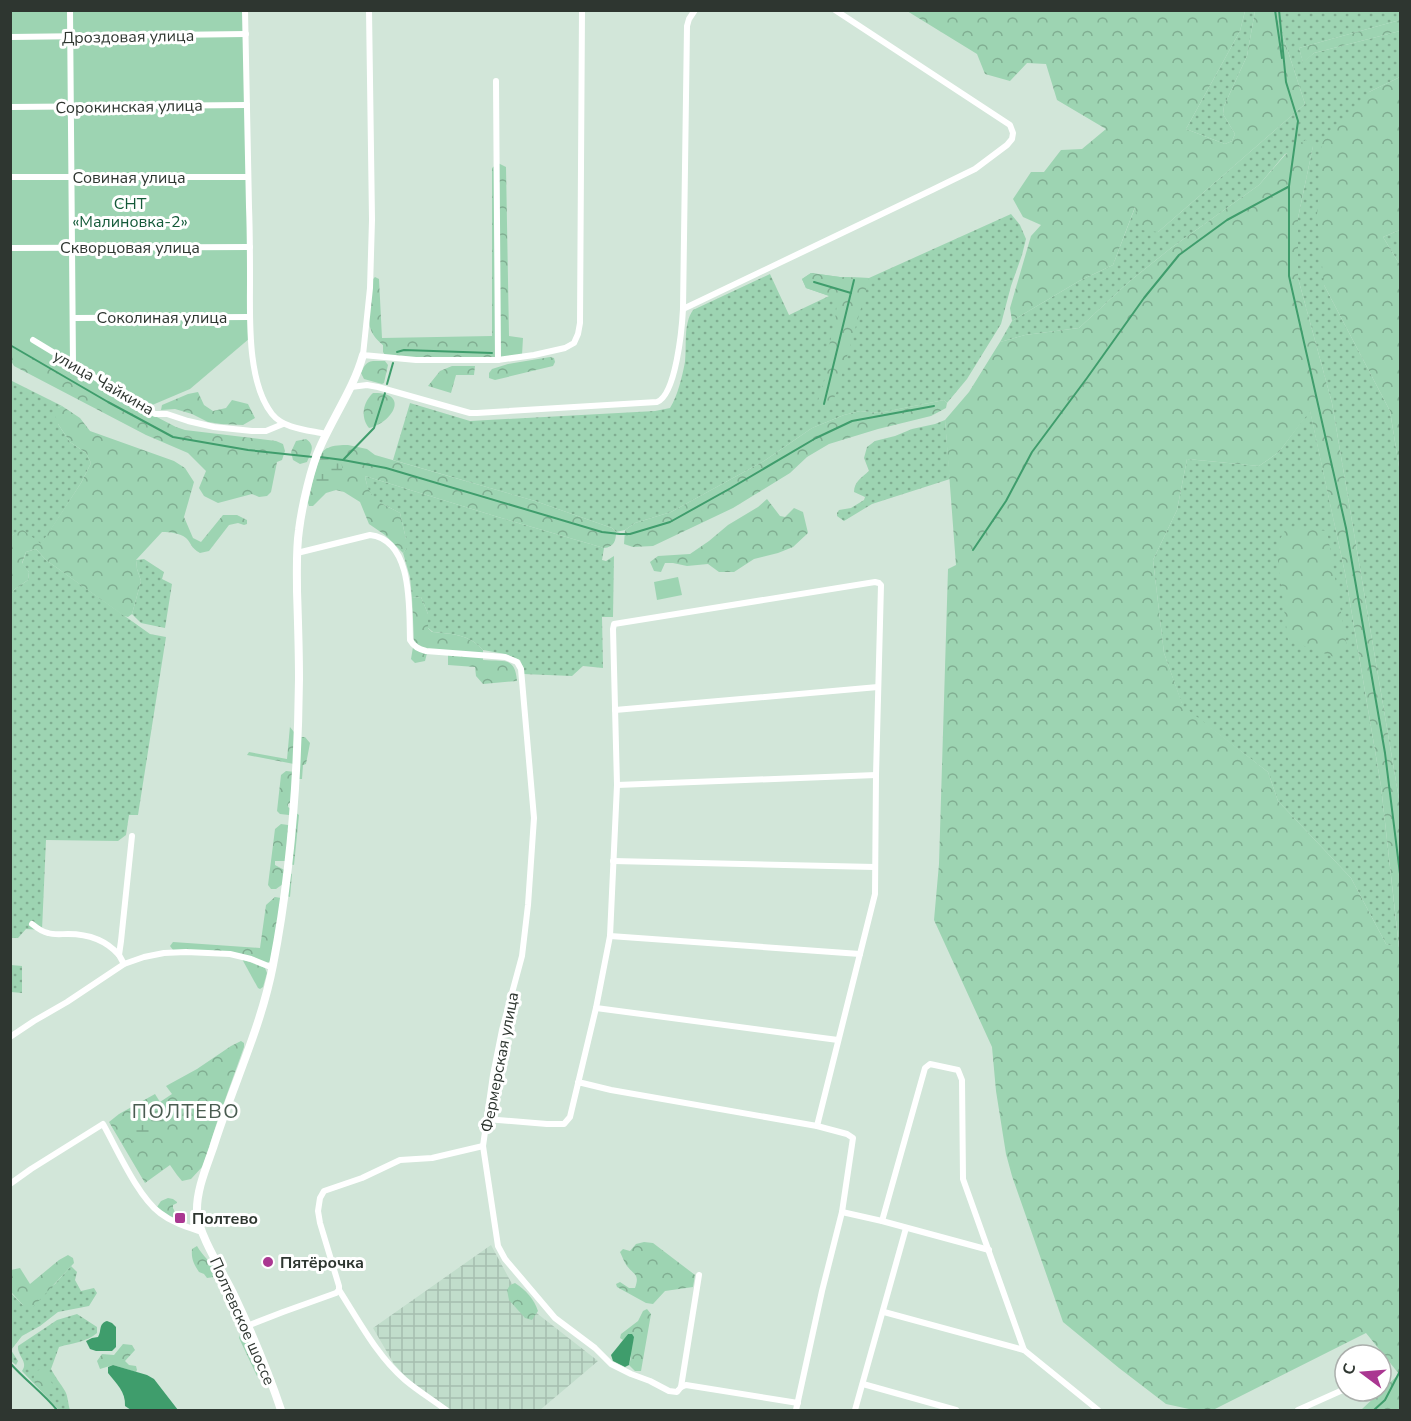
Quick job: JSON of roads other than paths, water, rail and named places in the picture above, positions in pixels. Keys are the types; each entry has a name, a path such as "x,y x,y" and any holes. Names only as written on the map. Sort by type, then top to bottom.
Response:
{"street":[{"path":"70,10 73,365"},
{"path":"245,10 250,338 255,372 261,393 272,414 283,424 326,434"},
{"path":"369,10 372,220 370,288 363,355 416,360 498,360 534,355 565,348 574,343 580,323 582,10"},
{"path":"351,387 367,385 378,387 470,413 657,402 666,396 681,340 687,26 695,10"},
{"path":"683,309 975,169 1012,139 1013,132 1010,125 835,10"},
{"name":"Дроздовая улица","path":"10,37 246,34"},
{"path":"496,81 498,360"},
{"name":"Сорокинская улица","path":"10,107 247,105"},
{"name":"Совиная улица","path":"10,177 249,177"},
{"name":"Скворцовая улица","path":"10,248 250,247"},
{"name":"Соколиная улица","path":"73,318 250,317"},
{"name":"улица Чайкина","path":"33,340 155,414 167,414 214,427 252,431 266,431 283,424"},
{"name":"Полтевское шоссе","path":"281,1410 235,1296 202,1232 197,1207 203,1178 219,1127 255,1030 273,968 288,868 296,764 299,676 297,553 299,528 319,449 351,387 363,355"},
{"name":"Фермерская улица","path":"297,553 370,535 378,536 394,549 404,570 412,644 426,651 505,657 518,662 521,669 534,818 528,905 522,956 501,1030 483,1146 498,1246 519,1276 555,1318 595,1348 610,1364 669,1391 676,1392 686,1386 725,1391 797,1407"},
{"path":"486,1119 564,1124 570,1117 596,1008 610,936 617,785 614,624 875,582 881,585 874,902 817,1126"},
{"path":"615,710 878,687"},
{"path":"617,785 876,775"},
{"path":"118,955 132,836"},
{"path":"614,861 875,867"},
{"path":"32,924 48,933 94,937 104,942 124,964"},
{"path":"610,936 860,954"},
{"path":"10,1037 124,964 144,957 186,952 230,954 273,968"},
{"path":"596,1008 838,1040"},
{"path":"882,1221 925,1068 930,1064 958,1070 962,1080 963,1179 1024,1350"},
{"path":"578,1083 817,1126 847,1134 853,1138 842,1212 797,1407"},
{"path":"10,1184 103,1124 142,1195 158,1212 180,1224 202,1232"},
{"path":"446,1410 404,1380 371,1341 339,1290 318,1211 320,1198 324,1191 362,1178 400,1160 432,1158 483,1146"},
{"path":"842,1212 988,1250"},
{"path":"855,1410 906,1228"},
{"path":"681,1387 699,1275"},
{"path":"248,1326 339,1290"},
{"path":"884,1312 1024,1350 1098,1410"},
{"path":"863,1384 956,1410"},
{"path":"1298,1410 1333,1394"}],"waterway":[{"path":"1275,10 1282,58"},
{"path":"1279,10 1286,82 1298,121 1289,186 1289,276 1346,528 1385,753 1400,874"},
{"path":"973,550 1006,501 1032,452 1144,298 1179,255 1227,220 1288,187"},
{"path":"824,404 854,280"},
{"path":"814,282 851,293"},
{"path":"10,345 173,437 248,450 313,457"},
{"path":"397,352 404,350 492,353"},
{"path":"387,384 393,363"},
{"path":"320,457 343,460 374,428 385,393"},
{"path":"343,460 386,468 602,532 630,534 670,522 816,438 852,421 934,406"},
{"path":"10,1363 57,1410"},
{"path":"1374,1410 1385,1400 1400,1371"}],"place":[{"name":"Полтево","path":"180,1218"},
{"name":"Пятёрочка","path":"268,1262"}],"district":[{"name":"ПОЛТЕВО","path":"186,1111"}],"park label":[{"name":"СНТ «Малиновка-2»","path":"130,212"}]}
